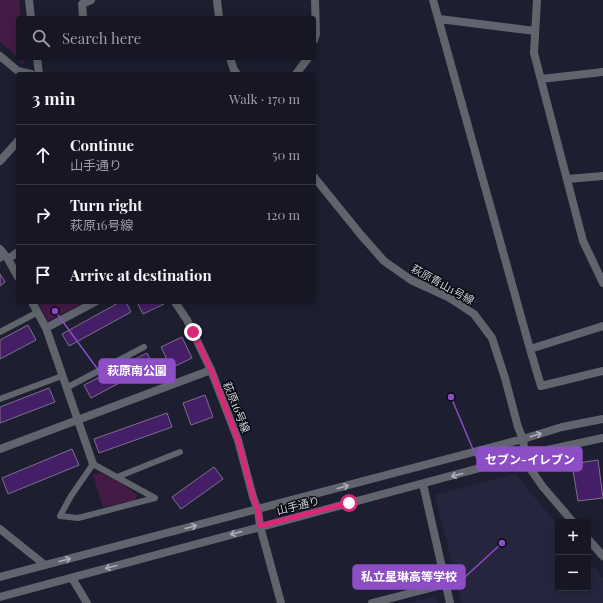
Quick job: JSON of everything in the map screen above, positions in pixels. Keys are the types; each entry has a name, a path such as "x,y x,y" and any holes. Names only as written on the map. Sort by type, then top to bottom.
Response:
{"street":[{"path":"29,0 31,16"},
{"path":"83,16 82,4 91,0"},
{"path":"217,0 219,16"},
{"path":"315,0 315,16"},
{"path":"434,0 541,386 603,371"},
{"path":"537,0 534,53 583,241 603,283"},
{"path":"439,19 535,31"},
{"path":"0,56 18,72"},
{"path":"37,60 39,72"},
{"path":"231,60 236,72"},
{"path":"298,72 306,60"},
{"path":"541,79 603,72"},
{"path":"0,161 16,143"},
{"path":"568,179 603,176"},
{"name":"萩原青山1号線","path":"316,179 384,261 411,280 448,297 474,314 492,338 506,378 529,467 571,519"},
{"path":"16,253 3,256 16,274"},
{"path":"33,304 46,328 92,464"},
{"path":"46,328 91,304"},
{"name":"萩原16号線","path":"176,304 187,320 211,370 238,440 253,497 258,510 260,526 281,603"},
{"path":"530,349 603,326"},
{"path":"0,449 211,370"},
{"name":"山手通り","path":"0,577 258,510 523,439 562,427 603,419"},
{"name":"山手通り","path":"0,597 260,526 526,457 547,450 603,438"},
{"path":"422,484 450,603"},
{"path":"0,529 45,565"},
{"path":"591,542 603,556"},
{"path":"72,578 87,603"},
{"path":"372,603 446,584"}],"lane":[{"path":"0,332 38,312"},
{"path":"66,388 144,347"},
{"path":"0,400 62,376"},
{"path":"117,477 180,452"},
{"path":"92,464 117,477 155,498 78,518 60,516 92,464"}],"shaded area":[{"path":"0,0 19,0 21,16 16,16 16,57 0,42"},
{"path":"19,60 24,60 23,65"},
{"path":"39,304 80,304 48,321"},
{"path":"101,473 121,483 137,495 135,500 103,507 93,475"},
{"path":"515,474 555,521 555,591 591,591 591,564 603,578 603,603 462,603 435,495"},
{"path":"436,596 438,603 409,603"}],"building":[{"path":"0,274 5,282 0,286"},
{"path":"116,304 127,304 131,312 69,346 62,334"},
{"path":"138,304 164,304 143,314"},
{"path":"28,325 36,340 0,359 0,340"},
{"path":"182,337 192,358 171,368 161,347"},
{"path":"147,353 153,365 91,398 84,385"},
{"path":"49,388 55,402 0,423 0,407"},
{"path":"205,395 213,417 191,425 183,403"},
{"path":"167,413 172,427 99,453 94,439"},
{"path":"72,449 79,465 8,494 2,478"},
{"path":"598,460 603,498 578,501 572,464"},
{"path":"214,467 223,479 181,509 172,497"}],"place":[{"name":"萩原南公園","path":"55,311"},
{"name":"セブン-イレブン","path":"451,397"},
{"name":"私立星琳高等学校","path":"502,543"}],"route":[{"path":"193,332 211,370 238,440 253,497 258,510 260,526 349,503"}]}
